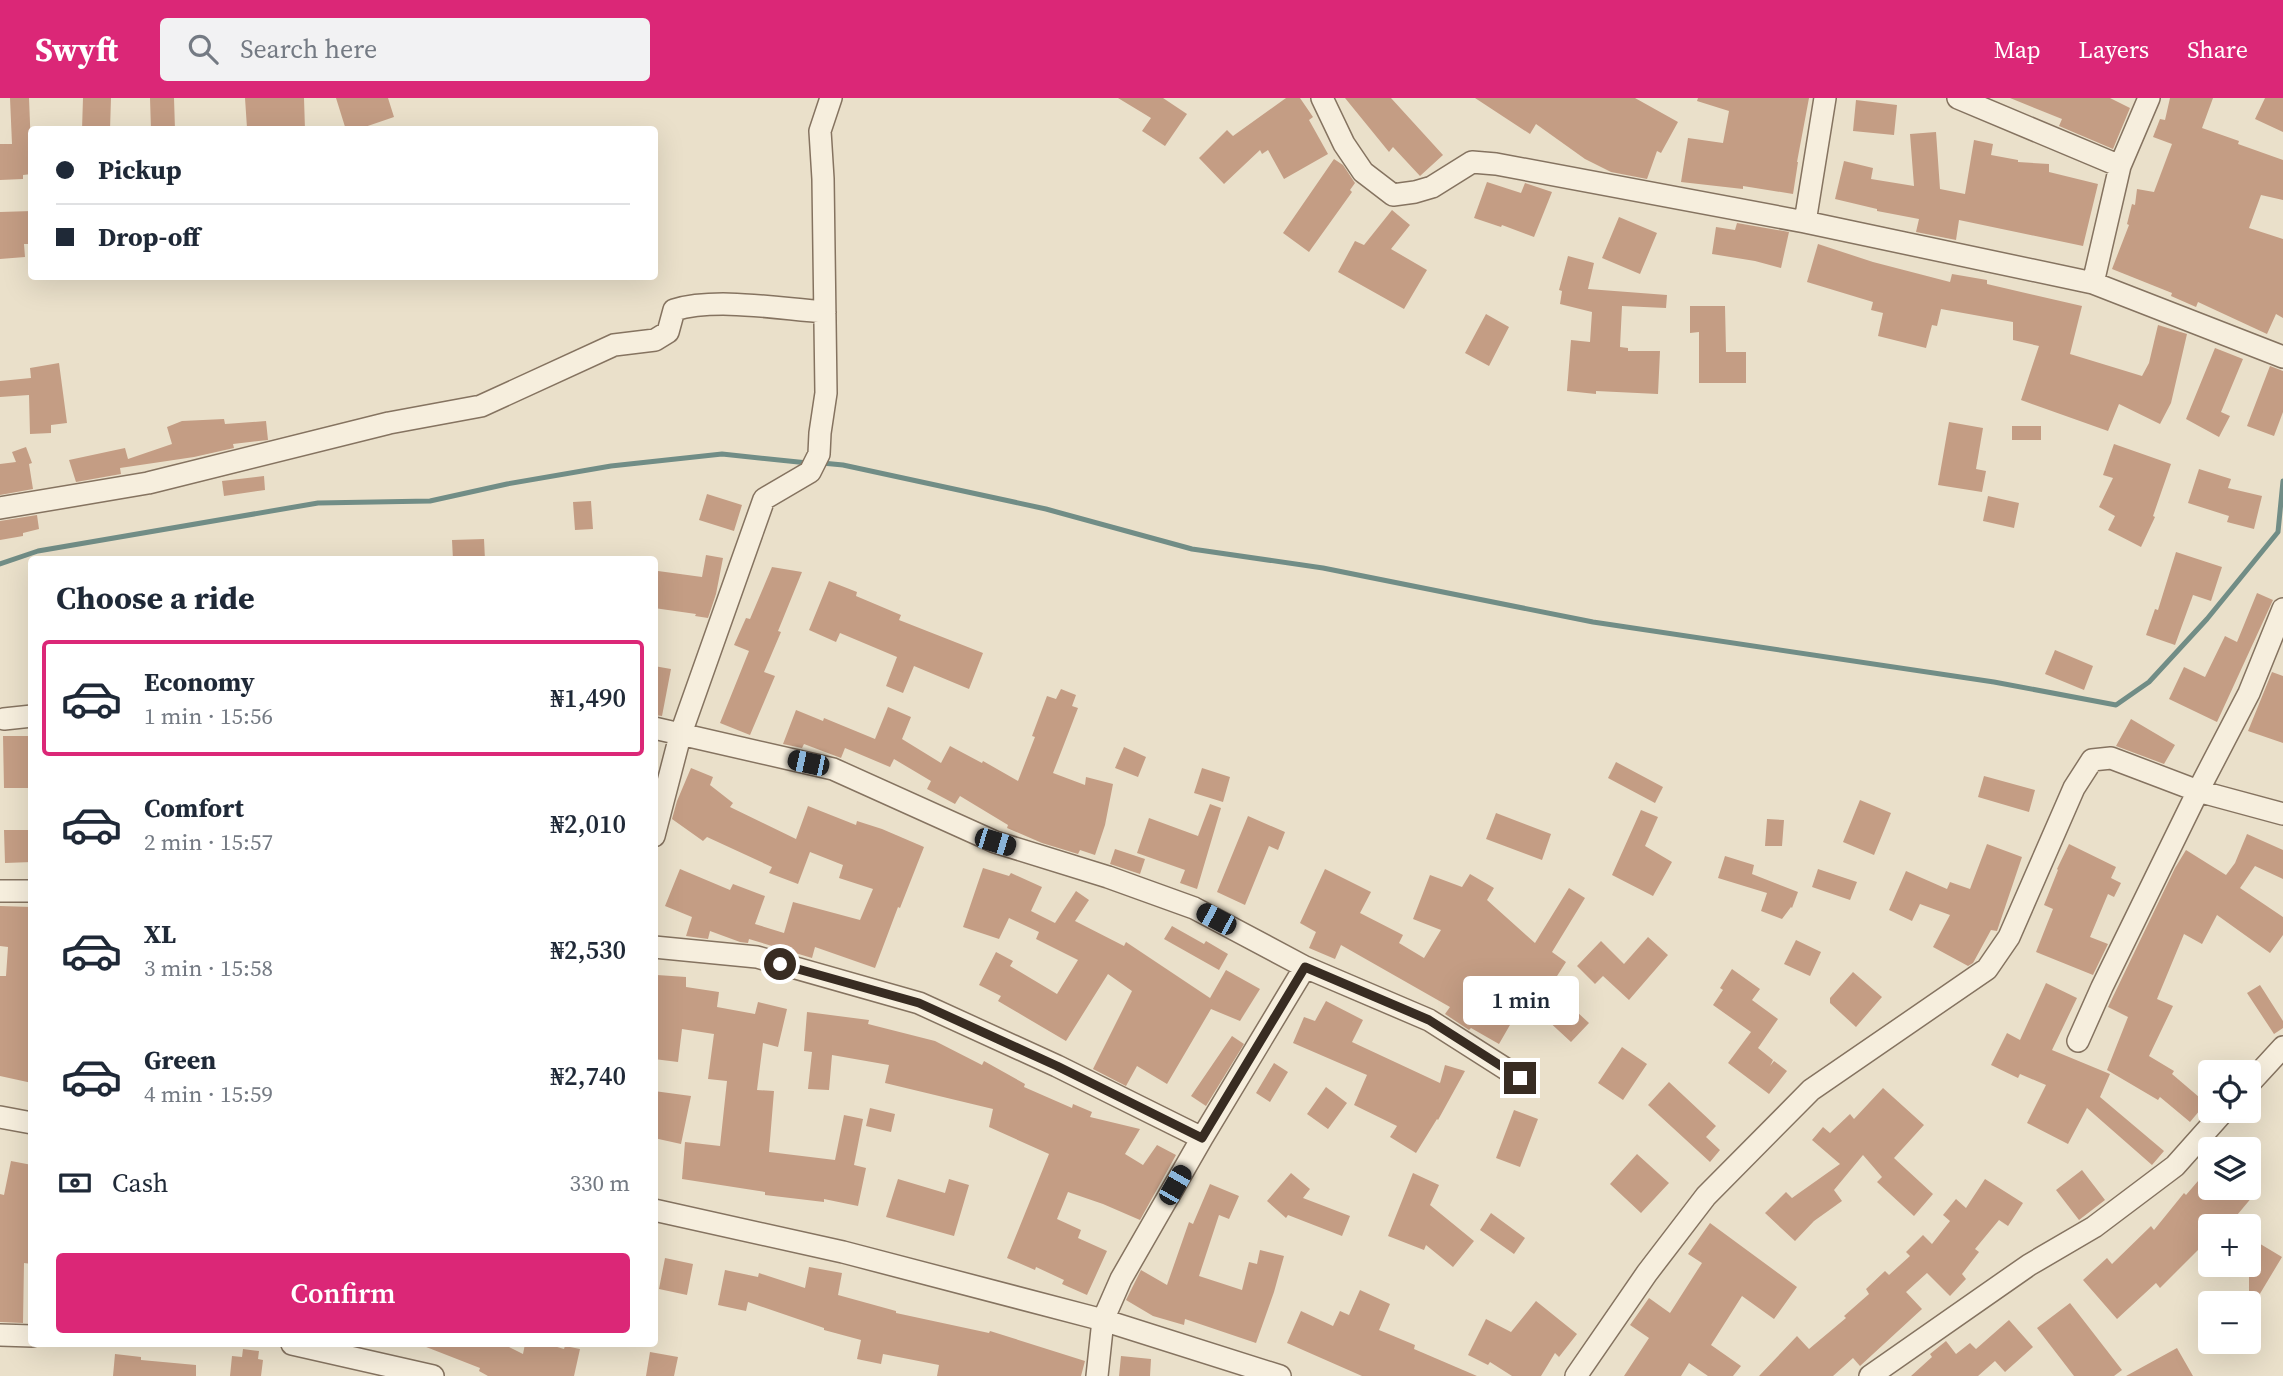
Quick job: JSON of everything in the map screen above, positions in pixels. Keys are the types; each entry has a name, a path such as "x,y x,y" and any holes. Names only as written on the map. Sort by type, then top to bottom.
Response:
{"street":[{"path":"658,821 680,736 764,499 815,463 826,393 820,131 831,98"},
{"path":"1322,98 1344,144 1363,172 1393,195 1432,187 1472,162 1496,164 1805,222 2094,283 2283,357"},
{"path":"1805,222 1825,98"},
{"path":"1958,98 2120,166"},
{"path":"2094,283 2120,166 2149,98"},
{"path":"0,508 148,483 389,423 481,406 614,345 655,340 668,332 674,310 689,305 715,304 825,312"},
{"path":"2078,1041 2198,791 2249,693 2283,609"},
{"path":"4,719 28,716"},
{"path":"658,729 834,769 995,842 1108,877 1194,908 1305,967 1429,1020 1520,1078"},
{"path":"1576,1376 1647,1273 1706,1196 1811,1090 1987,969 1999,955 2074,788 2092,760 2111,758 2198,791 2283,814"},
{"path":"0,891 28,891"},
{"path":"658,947 757,957 919,1003 1057,1066 1202,1138"},
{"path":"1097,1376 1103,1320 1121,1279 1305,967"},
{"path":"2261,1071 2283,1047"},
{"path":"0,1117 28,1122"},
{"path":"1870,1376 2029,1265 2094,1227 2175,1166 2213,1123"},
{"path":"658,1211 843,1252 1103,1320 1280,1376"},
{"path":"0,1335 28,1336"},
{"path":"313,1347 433,1376"}],"building":[{"path":"10,98 29,98 28,174 23,175 23,179 0,180 0,144 12,144"},
{"path":"83,98 111,98 110,126 82,126"},
{"path":"150,98 174,98 175,126 151,126"},
{"path":"245,98 304,98 305,126 247,126"},
{"path":"336,98 388,98 394,117 368,126 345,126"},
{"path":"1118,98 1163,98 1187,114 1165,146 1142,131 1151,118"},
{"path":"1286,98 1300,98 1313,117 1309,120 1328,154 1284,179 1268,150 1262,154 1260,150 1224,184 1199,158 1227,130 1233,136"},
{"path":"1345,98 1391,98 1443,155 1420,176 1393,147 1389,152"},
{"path":"1475,98 1635,98 1678,122 1661,153 1657,151 1647,179 1611,172 1585,159 1536,124 1530,134"},
{"path":"1698,98 1809,98 1793,194 1743,186 1743,189 1681,182 1688,138 1723,143 1729,111 1697,101"},
{"path":"2010,98 2110,98 2130,108 2113,149 2059,126 2062,119"},
{"path":"2170,98 2213,98 2202,128 2283,160 2283,200 2261,195 2249,228 2283,239 2283,318 2276,314 2267,334 2198,302 2196,307 2171,296 2172,293 2112,269 2129,225 2127,224 2132,204 2135,205 2137,189 2154,192 2172,144 2153,137 2160,119 2165,120"},
{"path":"2265,98 2283,98 2283,132 2255,119"},
{"path":"1856,100 1897,105 1894,135 1853,131"},
{"path":"1936,132 1940,189 1965,194 1974,140 1993,144 1991,155 2018,162 2049,164 2049,172 2098,184 2083,246 1959,220 1956,240 1916,232 1919,219 1835,199 1844,161 1873,168 1871,179 1914,186 1910,134"},
{"path":"1334,159 1343,165 1355,183 1350,190 1352,192 1309,252 1283,233"},
{"path":"1487,182 1521,193 1525,183 1552,192 1534,237 1474,218"},
{"path":"1392,210 1410,225 1391,249 1427,270 1404,309 1338,272 1355,241 1364,245"},
{"path":"28,211 28,244 24,244 25,257 0,259 0,212"},
{"path":"1619,217 1657,233 1640,274 1602,258"},
{"path":"1737,223 1789,232 1781,268 1712,254 1716,227 1735,230"},
{"path":"1818,244 1950,282 1952,274 1987,280 1987,284 2082,306 2070,354 2142,376 2149,363 2158,325 2187,334 2171,403 2160,424 2119,404 2108,431 2021,400 2039,346 2013,340 2013,322 1941,309 1937,326 1932,325 1926,348 1878,336 1883,313 1871,310 1873,302 1807,282"},
{"path":"1568,256 1594,263 1588,289 1667,295 1666,308 1622,306 1620,347 1628,348 1628,351 1660,351 1658,394 1567,391 1571,340 1590,342 1592,312 1560,304 1562,291 1559,290"},
{"path":"1690,306 1725,306 1726,352 1746,352 1746,383 1699,383 1699,332 1690,333"},
{"path":"1486,314 1509,327 1489,366 1465,353"},
{"path":"2215,348 2243,359 2221,412 2230,416 2219,437 2186,419"},
{"path":"59,363 67,423 51,425 51,433 30,434 29,395 0,397 0,381 31,378 30,368"},
{"path":"2270,366 2283,371 2283,412 2274,436 2247,426"},
{"path":"224,419 225,424 266,421 268,440 233,444 234,448 194,457 120,468 121,474 76,482 69,460 125,448 128,459 172,444 167,427 182,421"},
{"path":"1949,422 1983,428 1976,469 1986,471 1982,492 1938,485"},
{"path":"2012,426 2041,426 2041,440 2012,440"},
{"path":"2114,444 2171,464 2153,516 2155,517 2141,547 2108,530 2115,516 2099,507 2113,478 2103,475"},
{"path":"26,447 32,463 29,464 33,489 0,495 0,464 16,462 12,452"},
{"path":"2199,469 2231,479 2228,488 2262,496 2254,529 2227,522 2229,516 2188,503"},
{"path":"264,476 265,490 224,496 222,481"},
{"path":"707,494 742,505 734,531 699,520"},
{"path":"1988,496 2019,503 2014,528 1983,521"},
{"path":"591,501 593,529 575,530 573,502"},
{"path":"37,515 39,529 23,533 23,536 0,540 0,521"},
{"path":"484,539 485,556 453,556 452,540"},
{"path":"2176,552 2222,567 2211,601 2193,595 2175,645 2146,635 2155,609 2158,610"},
{"path":"706,555 723,558 708,618 658,609 658,571 702,577"},
{"path":"772,567 802,572 764,672 775,676 750,735 720,723 749,651 734,645 746,618 750,619"},
{"path":"829,581 901,615 899,620 983,653 969,689 914,666 903,693 886,686 897,657 840,633 836,642 809,630"},
{"path":"2257,593 2273,600 2217,722 2169,699 2184,667 2205,677 2225,636 2237,642"},
{"path":"2055,650 2093,666 2084,690 2045,674"},
{"path":"658,667 671,669 662,716 658,716"},
{"path":"2272,672 2283,676 2283,743 2248,731"},
{"path":"1061,689 1076,695 1072,706 1078,708 1053,773 1085,785 1086,777 1113,784 1105,825 1095,855 1080,850 1078,854 1042,843 1007,828 1008,825 960,796 955,804 927,789 931,781 894,759 890,767 845,748 841,758 804,744 802,748 783,744 796,710 823,721 824,718 875,739 888,707 911,717 902,739 941,763 950,746 1018,781 1047,696 1056,699"},
{"path":"2131,719 2175,745 2164,764 2116,746"},
{"path":"3,736 28,736 28,788 4,788"},
{"path":"1124,747 1146,757 1138,777 1115,768"},
{"path":"1616,762 1663,787 1655,803 1608,778"},
{"path":"691,768 713,777 710,785 733,803 730,807 796,839 808,806 856,825 857,821 882,829 924,847 875,968 815,947 812,958 749,939 748,943 740,942 710,931 708,939 686,936 692,917 665,906 680,869 730,890 733,884 765,896 755,924 784,933 793,902 860,920 873,889 839,878 843,865 810,852 798,884 769,873 772,867 707,837 703,841 672,819"},
{"path":"1202,768 1230,777 1223,802 1194,793"},
{"path":"1984,776 2035,790 2029,812 1978,797"},
{"path":"1860,800 1891,813 1874,855 1843,842"},
{"path":"1210,804 1221,808 1197,889 1180,883 1185,870 1137,853 1149,818 1198,836"},
{"path":"1641,810 1658,817 1645,846 1672,862 1653,896 1612,875"},
{"path":"1496,813 1551,834 1542,860 1486,839"},
{"path":"1248,816 1285,832 1278,850 1269,846 1245,905 1217,892"},
{"path":"1767,819 1784,820 1782,846 1765,846"},
{"path":"4,830 28,830 28,862 5,863"},
{"path":"2247,834 2283,850 2283,879 2255,866 2240,888 2283,917 2283,935 2270,953 2217,915 2202,944 2184,934 2157,999 2173,1006 2149,1056 2174,1071 2172,1074 2198,1096 2198,1112 2190,1122 2160,1097 2158,1100 2107,1070 2128,1017 2108,1007 2186,850 2226,875 2235,863"},
{"path":"1987,844 2022,857 1997,931 1991,930 1973,963 1968,966 1933,947 1950,915 1920,904 1912,921 1889,910 1906,871 1947,889 1950,882 1970,889"},
{"path":"2069,844 2116,867 2111,878 2121,883 2114,897 2108,894 2090,937 2108,944 2093,975 2036,952 2053,909 2044,905"},
{"path":"1115,849 1145,859 1140,874 1110,864"},
{"path":"1725,856 1754,865 1752,874 1798,892 1792,908 1782,919 1761,911 1767,893 1718,878"},
{"path":"983,868 1009,876 1011,873 1042,887 1031,911 1055,923 1076,891 1089,900 1075,921 1124,946 1126,942 1210,998 1226,970 1260,989 1240,1021 1211,1009 1167,1084 1137,1066 1126,1086 1093,1069 1132,991 1108,974 1066,1041 998,1001 1001,996 979,985 996,952 1013,961 1010,966 1057,994 1078,960 1036,939 1039,932 1009,918 999,939 963,927"},
{"path":"1325,869 1371,892 1360,913 1403,935 1399,943 1424,958 1441,930 1413,919 1430,875 1462,887 1470,874 1494,888 1487,900 1535,943 1569,888 1585,898 1552,952 1566,962 1550,987 1537,978 1499,1044 1471,1028 1469,1030 1445,1014 1450,1007 1341,945 1335,959 1309,948 1316,932 1300,923"},
{"path":"1818,869 1857,882 1850,900 1812,887"},
{"path":"0,906 28,907 28,1082 0,1076 0,976 6,976 8,947 0,946"},
{"path":"1172,926 1228,954 1219,970 1164,939"},
{"path":"1648,937 1668,955 1629,1000 1603,976 1595,984 1577,966 1601,941 1624,964"},
{"path":"1796,940 1821,952 1810,976 1784,964"},
{"path":"1732,969 1760,989 1752,1000 1778,1019 1758,1048 1773,1060 1770,1066 1774,1061 1787,1071 1769,1094 1728,1063 1751,1032 1713,1005"},
{"path":"1853,972 1882,997 1856,1027 1830,1003 1830,998"},
{"path":"658,975 686,977 686,987 719,992 717,1007 755,1014 758,1002 787,1009 778,1047 763,1043 757,1090 774,1091 769,1152 835,1160 844,1115 863,1119 854,1165 866,1168 858,1206 824,1199 824,1202 765,1195 765,1192 682,1179 685,1142 720,1146 727,1081 708,1079 714,1034 682,1029 678,1062 658,1060"},
{"path":"2046,983 2077,998 2052,1050 2110,1074 2100,1097 2164,1151 2152,1165 2087,1108 2068,1144 2027,1123 2046,1085 2020,1074 2018,1078 1991,1065 2007,1033 2020,1040"},
{"path":"2260,985 2283,1021 2283,1028 2274,1034 2247,993"},
{"path":"1563,999 1589,1023 1571,1042 1545,1018"},
{"path":"1326,1001 1363,1020 1352,1042 1440,1083 1445,1065 1465,1071 1416,1153 1390,1137 1397,1126 1354,1105 1367,1075 1293,1043 1304,1017 1315,1021"},
{"path":"807,1012 869,1020 868,1024 935,1041 982,1065 984,1061 1025,1084 1024,1087 1072,1108 1073,1104 1092,1112 1090,1117 1140,1129 1125,1154 1143,1165 1157,1145 1176,1155 1140,1220 1068,1192 1057,1219 1081,1230 1078,1238 1107,1251 1087,1295 1062,1284 1064,1280 1036,1267 1035,1270 1007,1258 1049,1154 989,1127 993,1109 885,1083 889,1065 832,1055 829,1090 808,1089 812,1052 804,1051"},
{"path":"1232,1036 1244,1044 1206,1106 1191,1096"},
{"path":"1622,1047 1647,1064 1623,1100 1598,1083"},
{"path":"1274,1063 1288,1072 1270,1102 1256,1093"},
{"path":"1669,1082 1716,1126 1706,1137 1720,1150 1710,1162 1648,1105"},
{"path":"1326,1087 1347,1103 1328,1129 1307,1114"},
{"path":"1883,1088 1924,1125 1894,1158 1933,1194 1914,1216 1877,1182 1882,1177 1863,1155 1834,1190 1842,1201 1814,1221 1795,1241 1765,1213 1786,1192 1792,1198 1840,1164 1812,1140 1823,1127 1830,1133 1850,1114 1854,1119"},
{"path":"658,1092 691,1096 681,1144 658,1139"},
{"path":"870,1108 895,1114 891,1132 866,1126"},
{"path":"1514,1110 1538,1119 1520,1167 1496,1158"},
{"path":"1637,1154 1669,1183 1641,1213 1610,1184"},
{"path":"11,1161 28,1164 28,1264 24,1263 23,1323 0,1322 0,1194 4,1195"},
{"path":"2082,1170 2105,1200 2079,1220 2056,1190"},
{"path":"1291,1173 1310,1189 1303,1198 1350,1216 1342,1236 1288,1215 1286,1218 1267,1201"},
{"path":"1413,1173 1439,1185 1430,1205 1474,1241 1453,1267 1426,1245 1424,1250 1388,1236"},
{"path":"898,1179 945,1193 949,1179 969,1185 954,1236 886,1217"},
{"path":"1985,1179 2023,1203 2008,1226 1999,1220 1975,1249 1979,1252 1962,1274 1966,1279 1950,1296 1927,1273 1906,1292 1922,1309 1860,1366 1853,1358 1833,1376 1759,1376 1797,1336 1809,1349 1846,1318 1844,1316 1869,1294 1866,1289 1885,1271 1889,1275 1910,1256 1906,1252 1923,1235 1932,1244 1950,1221 1943,1215 1956,1199 1966,1208"},
{"path":"2198,1181 2198,1200 2250,1200 2238,1214 2198,1214 2198,1250 2160,1288 2156,1283 2117,1319 2083,1280 2107,1258 2112,1264 2151,1226 2154,1230 2184,1193 2186,1195"},
{"path":"1210,1184 1239,1196 1229,1219 1219,1215 1199,1276 1242,1290 1249,1262 1257,1264 1260,1250 1284,1256 1256,1343 1185,1319 1184,1325 1153,1316 1126,1300 1141,1270 1167,1285 1189,1222 1193,1224"},
{"path":"1491,1213 1525,1238 1514,1254 1480,1230"},
{"path":"1710,1223 1797,1287 1774,1319 1742,1296 1711,1345 1741,1366 1733,1376 1708,1376 1689,1363 1681,1376 1624,1376 1649,1338 1630,1325 1649,1298 1670,1313 1702,1263 1688,1254"},
{"path":"2261,1244 2282,1257 2261,1292 2249,1291 2249,1277 2261,1277"},
{"path":"665,1258 693,1264 687,1295 659,1289"},
{"path":"809,1267 842,1273 838,1295 896,1313 989,1333 990,1331 1085,1361 1081,1376 937,1376 939,1365 883,1354 881,1364 857,1359 861,1340 824,1330 748,1302 746,1311 718,1305 725,1270 758,1277 759,1273 805,1288"},
{"path":"1360,1290 1390,1304 1379,1330 1415,1345 1414,1349 1477,1376 1362,1376 1287,1343 1301,1311 1333,1326 1340,1311 1349,1315"},
{"path":"1536,1301 1577,1334 1559,1357 1555,1353 1541,1376 1512,1376 1490,1362 1488,1365 1468,1355 1486,1319 1511,1332"},
{"path":"2070,1303 2122,1370 2114,1376 2074,1376 2037,1328"},
{"path":"2009,1320 2033,1347 2005,1372 1995,1361 1978,1376 1911,1376 1932,1357 1930,1354 1946,1341 1956,1354 1970,1343 1976,1349"},
{"path":"426,1347 509,1347 523,1354 524,1347 580,1349 574,1376 488,1376 479,1371 480,1368"},
{"path":"2177,1348 2193,1376 2126,1376"},
{"path":"243,1349 259,1351 258,1359 263,1360 261,1376 230,1376 232,1356 242,1357"},
{"path":"650,1352 678,1357 674,1376 646,1376"},
{"path":"115,1354 141,1357 141,1360 196,1365 196,1376 113,1376"},
{"path":"1121,1356 1151,1359 1150,1376 1119,1376"}],"waterway":[{"path":"0,564 38,551 318,503 430,501 611,466 722,454 808,463"},
{"path":"822,463 843,465 1046,509 1192,549 1323,568 1593,622 1994,682 2116,705 2149,682 2207,619 2278,532 2283,481"}],"route":[{"path":"780,964 919,1003 1057,1066 1202,1138 1305,967 1429,1020 1520,1078"}]}
